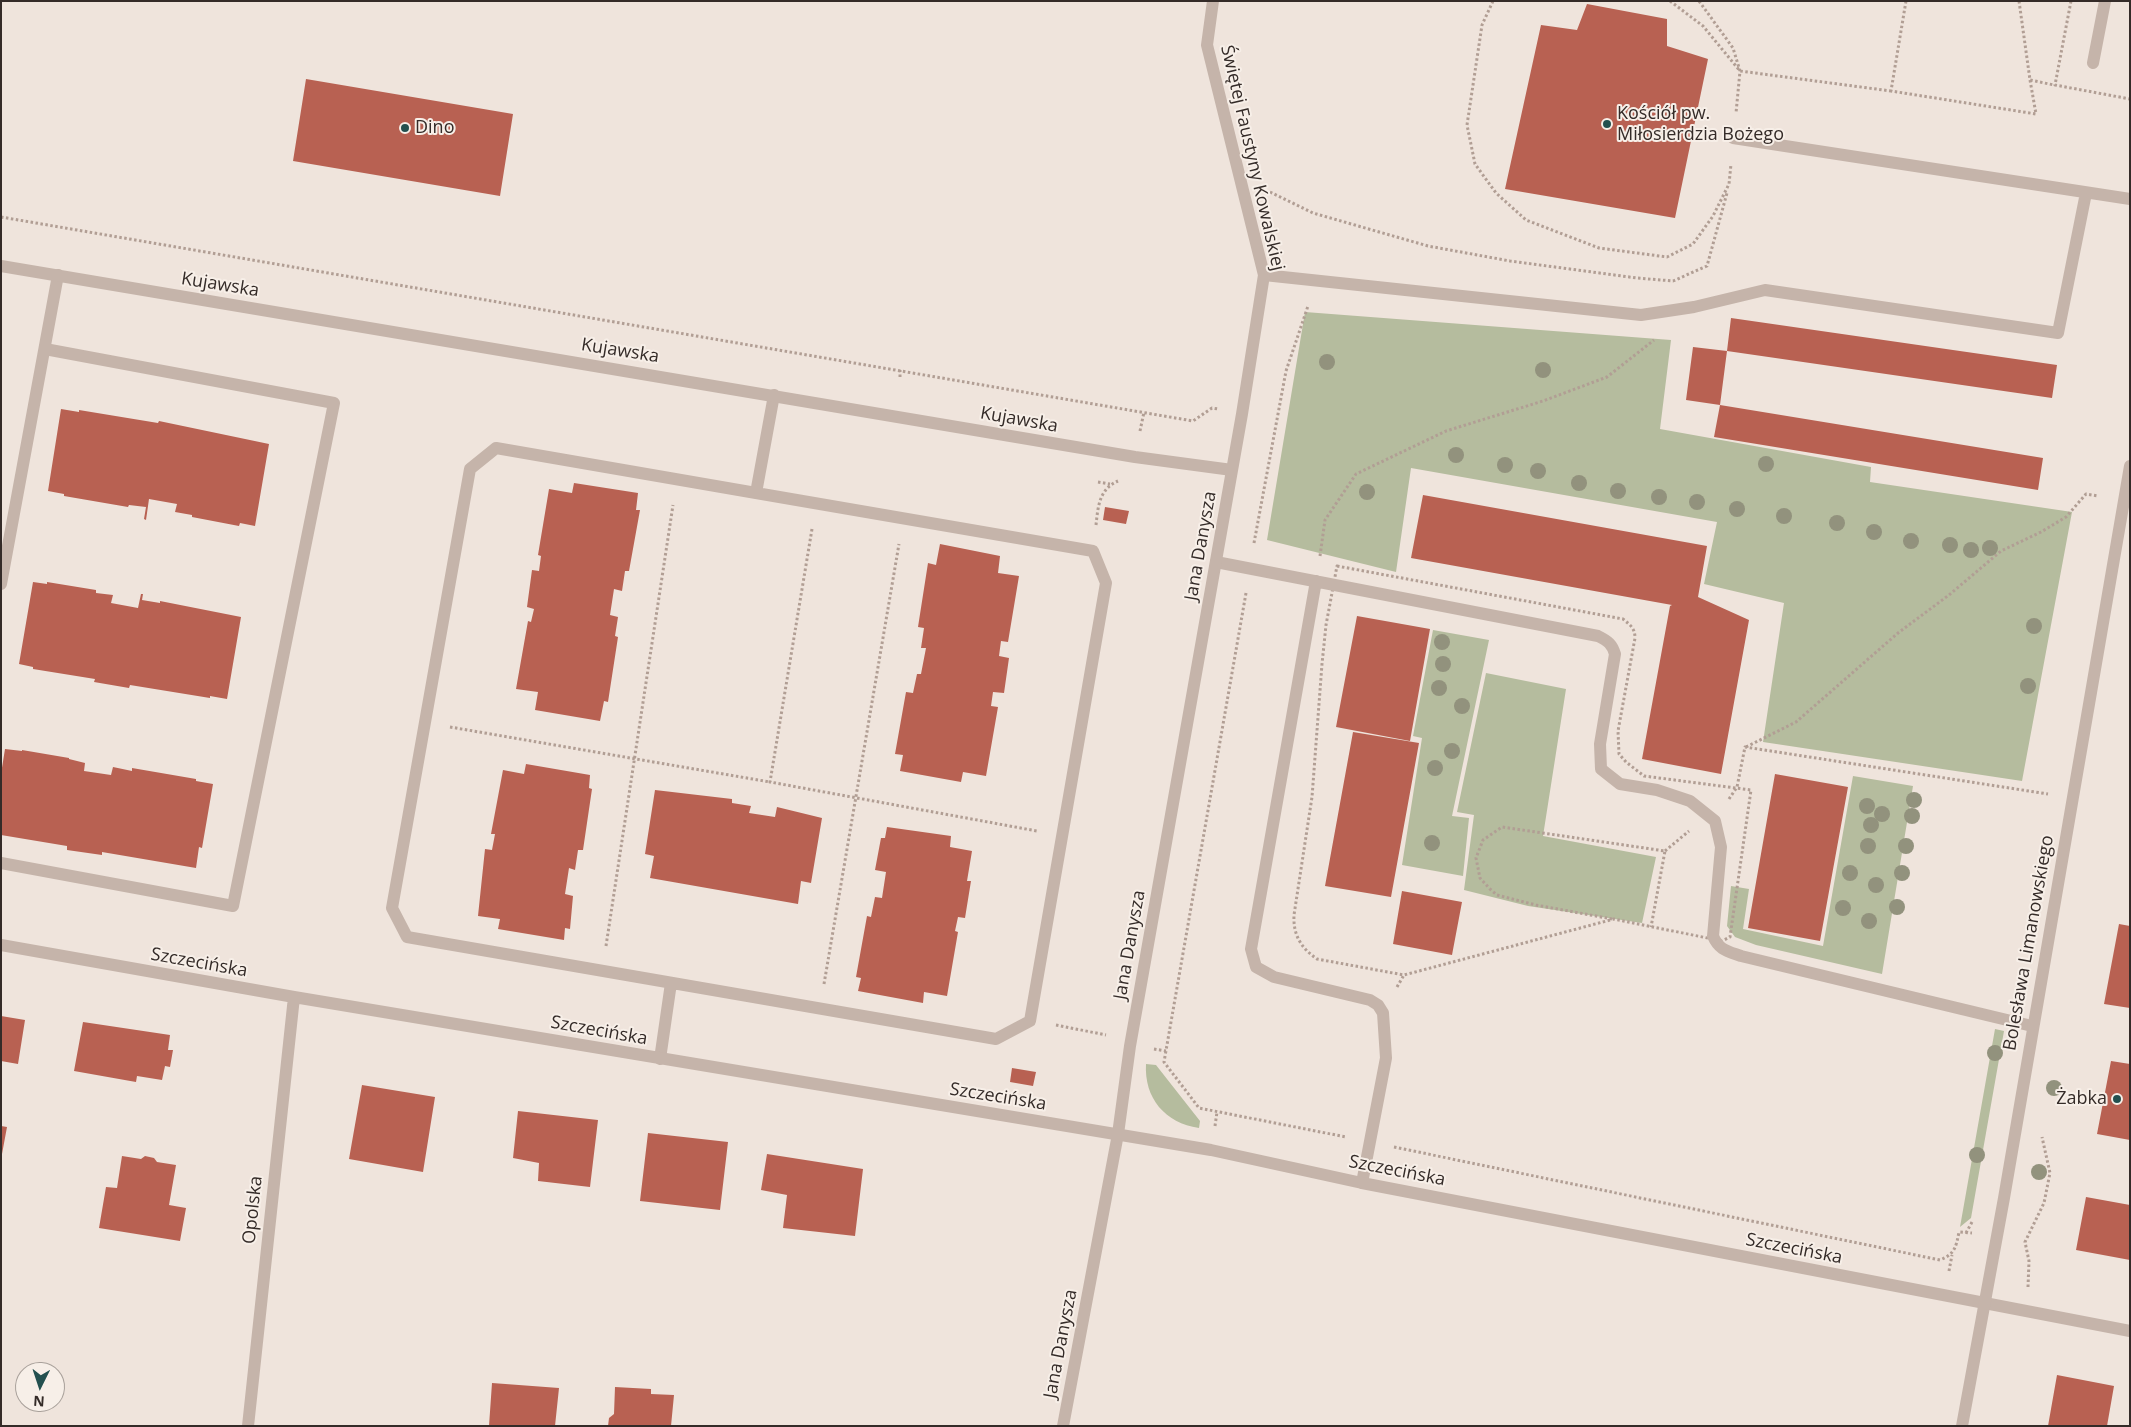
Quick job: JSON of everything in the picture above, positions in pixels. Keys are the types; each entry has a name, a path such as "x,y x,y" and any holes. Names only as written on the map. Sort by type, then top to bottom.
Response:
{"street":[{"name":"Świętej Faustyny Kowalskiej","path":"1213,1 1207,45 1264,275 1232,470"},
{"path":"2093,63 2105,1"},
{"path":"1733,138 2130,199"},
{"path":"1264,275 1641,315 1694,307 1765,290 2058,333 2086,193"},
{"name":"Kujawska","path":"1,266 1135,457 1232,470"},
{"path":"1,584 58,276"},
{"path":"1,863 234,906 334,403 45,349"},
{"path":"756,493 774,395"},
{"path":"496,448 756,493 1093,551 1106,583 1030,1021 996,1039 407,937 392,908 470,469 496,448"},
{"name":"Bolesława Limanowskiego","path":"1962,1426 1985,1304 2130,466"},
{"name":"Jana Danysza","path":"1063,1426 1118,1134 1132,1036 1232,470"},
{"path":"1216,562 1598,636 1607,641 1612,646 1614,654 1600,744 1601,770 1620,784 1657,790 1690,801 1715,821 1721,847 1713,936 1716,944 1724,950 1742,956 2032,1026"},
{"path":"1316,581 1252,949 1256,967 1274,977 1359,996 1378,1005 1383,1013 1386,1058 1362,1183"},
{"name":"Szczecińska","path":"1,945 294,997 1211,1150 1362,1183 2130,1331"},
{"path":"660,1059 671,983"},
{"name":"Opolska","path":"248,1426 294,997"}],"path":[{"path":"1492,1 1482,25 1467,125 1475,164 1496,193 1526,220 1599,248 1667,257 1694,244 1713,216 1729,184"},
{"path":"1670,1 1703,26 1740,71 1891,91 2036,114 2019,1"},
{"path":"1240,178 1313,213 1428,246 1510,261 1673,281 1707,266 1729,184 1740,71 1733,48 1699,1"},
{"path":"1891,91 1906,1"},
{"path":"2030,80 2055,85"},
{"path":"1,217 1193,421 1212,408 1226,410"},
{"path":"1253,552 1286,371 1316,280"},
{"path":"1316,581 1325,520 1356,474 1446,431 1543,401 1607,377 1658,336"},
{"path":"900,370 900,377"},
{"path":"1139,438 1144,412"},
{"path":"1098,482 1110,484 1124,478"},
{"path":"602,971 677,480"},
{"path":"1098,506 1098,502 1110,484"},
{"path":"1745,747 1796,722 1891,639 1949,595 2001,551 2041,532 2066,517 2086,494 2124,500"},
{"path":"770,782 816,503"},
{"path":"820,1009 904,518"},
{"path":"1246,590 1164,1062 1199,1108 1940,1260 1952,1254 1956,1249 1959,1232 1978,1234"},
{"path":"1326,625 1312,797 1294,915 1297,936 1307,952 1317,959 1404,975 1614,919"},
{"path":"425,723 770,782 1062,836"},
{"path":"1745,747 2073,798"},
{"path":"1651,927 1665,851 1731,797 1737,787 1745,747"},
{"path":"1665,851 1502,827 1483,840 1476,858 1480,878 1497,895 1715,940"},
{"path":"1071,1028 1106,1035"},
{"path":"1149,1049 1166,1051"},
{"path":"1214,1131 1218,1112"},
{"path":"2028,1295 2029,1261 2025,1242 2044,1203 2050,1173 2042,1136"},
{"path":"1949,1273 1952,1254"}],"green space":[{"path":"1305,312 1671,340 1660,429 1871,467 1870,482 2072,512 2022,781 1763,742 1784,603 1704,584 1717,522 1411,468 1396,572 1267,540"},
{"path":"1433,630 1489,640 1452,816 1469,818 1463,876 1402,865 1422,738 1413,736"},
{"path":"1486,673 1566,689 1543,836 1656,857 1642,923 1528,906 1464,890 1474,815 1457,812"},
{"path":"1853,776 1913,786 1882,974 1756,945 1735,937 1727,926 1731,886 1749,889 1743,929 1823,946"},
{"path":"1995,1029 2004,1031 1971,1218 1960,1227"},
{"path":"1146,1064 1156,1065 1200,1121 1199,1128 1176,1121 1159,1107 1149,1088"}],"building":[{"name":"Kościół pw. Miłosierdzia Bożego","path":"1587,4 1667,19 1667,46 1708,59 1675,218 1505,189 1541,25 1577,30"},
{"name":"Dino","path":"306,79 513,114 500,196 293,161"},
{"path":"1731,318 2057,365 2052,398 1727,351"},
{"path":"1693,347 1727,351 1720,405 1686,400"},
{"path":"1720,405 2043,458 2038,490 1714,437"},
{"path":"61,409 79,412 79,410 158,423 159,421 269,444 255,526 240,523 239,526 192,517 192,515 175,512 177,504 149,499 146,520 144,519 146,507 129,505 128,507 64,496 64,494 48,491"},
{"path":"574,483 638,493 636,510 640,510 629,571 625,571 622,591 614,589 610,615 618,617 615,636 618,637 608,702 604,701 600,721 535,710 538,692 516,689 528,621 531,622 534,609 527,607 532,570 539,571 541,556 538,555 549,489 572,493"},
{"path":"1423,495 1707,546 1698,597 1749,620 1721,774 1642,759 1670,606 1672,605 1411,558"},
{"path":"1105,507 1129,511 1126,524 1103,520"},
{"path":"940,544 1000,556 998,573 1019,576 1008,642 1001,641 999,656 1009,658 1004,693 993,692 991,706 998,707 986,776 963,772 961,782 900,771 903,755 895,754 906,692 913,693 917,674 921,674 926,648 921,648 924,628 918,627 928,563 936,565"},
{"path":"33,582 47,584 47,582 96,590 96,593 113,595 111,603 138,608 141,594 143,594 142,600 160,603 160,601 241,617 227,699 130,685 129,688 94,682 95,679 33,669 33,667 19,664"},
{"path":"1357,616 1430,629 1410,741 1336,727"},
{"path":"1353,732 1419,743 1391,897 1325,886"},
{"path":"5,749 69,758 85,763 84,771 111,775 113,767 132,771 132,768 196,779 196,781 213,784 202,848 199,847 196,868 102,852 102,855 67,850 67,846 1,835 1,774"},
{"path":"526,764 590,775 589,788 592,789 583,850 578,850 575,870 569,868 565,894 573,896 570,929 565,928 564,940 498,929 500,919 478,916 485,849 492,850 495,834 491,834 503,770 524,774"},
{"path":"1775,774 1848,787 1820,941 1748,928"},
{"path":"655,790 732,799 732,803 751,806 749,813 775,817 777,807 822,818 811,883 801,881 798,904 650,878 654,856 645,854"},
{"path":"887,827 951,836 950,847 972,851 967,881 971,881 965,918 958,917 955,931 958,932 947,996 924,992 923,1003 858,991 861,978 856,977 867,916 871,917 875,897 882,898 886,872 875,870 881,838 885,838"},
{"path":"1402,891 1462,902 1452,955 1393,944"},
{"path":"2119,924 2130,926 2130,1008 2104,1004"},
{"path":"1,1016 25,1020 18,1064 1,1061"},
{"path":"83,1022 170,1035 168,1050 173,1050 170,1067 165,1066 162,1080 137,1076 136,1082 74,1071"},
{"name":"Żabka","path":"2111,1061 2130,1064 2130,1140 2097,1134"},
{"path":"1012,1068 1036,1072 1033,1086 1010,1082"},
{"path":"362,1085 435,1097 423,1172 349,1159"},
{"path":"518,1111 598,1120 590,1187 538,1181 539,1163 513,1158"},
{"path":"1,1126 7,1127 2,1154 1,1154"},
{"path":"648,1133 728,1142 720,1210 640,1201"},
{"path":"767,1154 863,1169 855,1236 783,1228 787,1195 761,1190"},
{"path":"122,1156 141,1159 145,1156 154,1158 157,1162 176,1165 169,1205 186,1208 180,1241 99,1228 106,1187 117,1188"},
{"path":"2086,1197 2130,1205 2130,1260 2076,1250"},
{"path":"2057,1375 2114,1386 2107,1426 2048,1426"},
{"path":"492,1383 559,1388 555,1426 489,1426"},
{"path":"615,1387 651,1389 651,1394 674,1395 671,1426 608,1426 609,1418 614,1414"}],"place":[{"name":"Kościół pw. Miłosierdzia Bożego","path":"1607,124"},
{"name":"Dino","path":"405,128"},
{"name":"Żabka","path":"2117,1099"}]}
